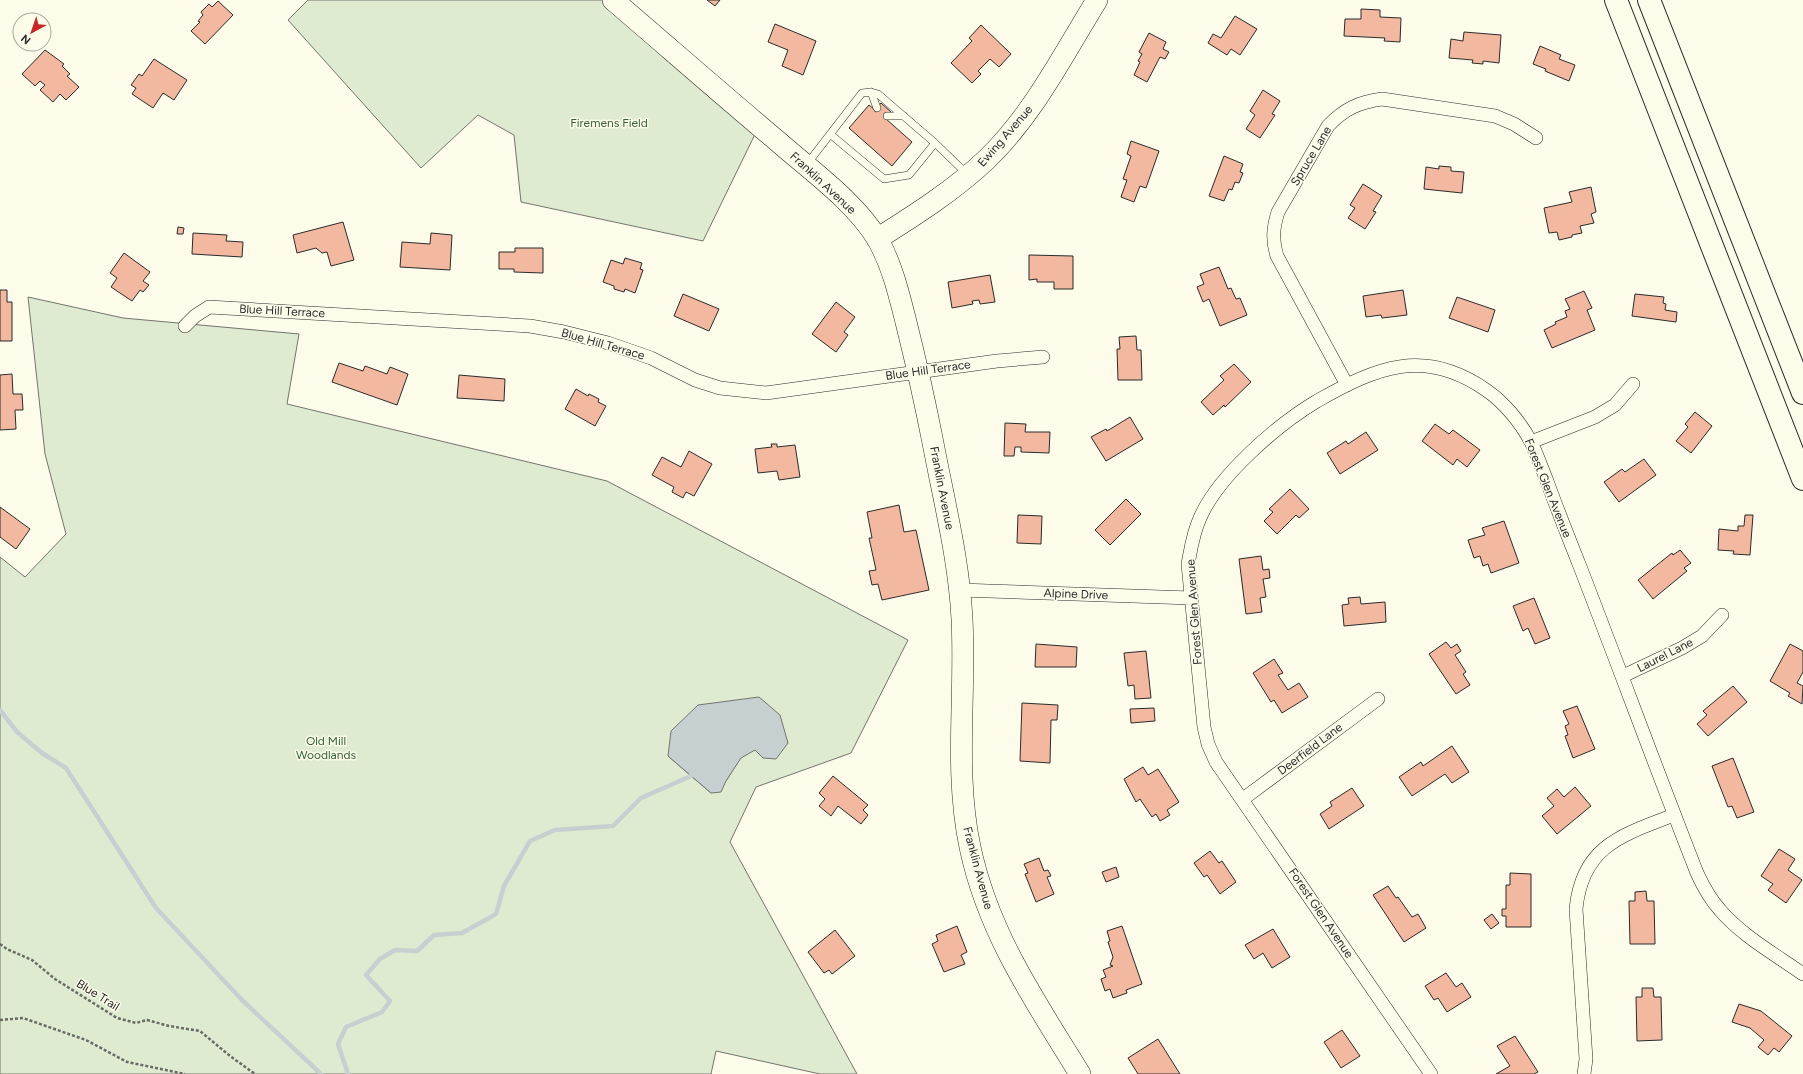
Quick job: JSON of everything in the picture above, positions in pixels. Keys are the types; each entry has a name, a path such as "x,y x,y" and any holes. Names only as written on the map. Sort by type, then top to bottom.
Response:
{"highway":[{"path":"1600,0 1726,282"},
{"path":"1616,0 1803,479"},
{"path":"1649,0 1803,393"}],"main road":[{"name":"Franklin Avenue","path":"613,0 840,195 877,239 898,289 918,371 957,567 963,635 961,772 964,810 970,848 992,921 1008,956 1023,983 1080,1074"},
{"name":"Ewing Avenue","path":"877,239 930,205 969,176 987,160 1033,104 1097,0"}],"street":[{"name":"Spruce Lane","path":"1347,385 1277,256 1273,243 1273,228 1278,212 1328,126 1339,115 1352,107 1367,101 1382,99 1495,116 1514,124 1536,138"},
{"name":"Blue Hill Terrace","path":"185,326 195,316 210,307 530,326 564,332 608,343 651,358 695,380 720,388 766,393 997,360 1043,357"},
{"name":"Forest Glen Avenue","path":"1431,1074 1243,799 1216,762 1208,744 1204,727 1188,564 1192,539 1200,517 1211,497 1235,469 1260,444 1286,422 1315,403 1347,385 1393,367 1412,364 1428,365 1447,370 1467,378 1487,391 1504,405 1531,442 1623,676 1674,815 1697,873 1707,893 1735,926 1803,974"},
{"path":"1531,442 1595,417 1615,405 1633,384"},
{"name":"Alpine Drive","path":"960,590 1191,598"},
{"name":"Laurel Lane","path":"1623,676 1682,648 1702,636 1722,615"},
{"name":"Deerfield Lane","path":"1243,799 1378,699"},
{"path":"1584,1074 1586,1059 1576,909 1577,894 1593,860 1609,844 1624,835 1674,815"}],"lane":[{"path":"806,166 862,93 871,92 878,94 935,142 969,176"},
{"path":"871,92 877,108"},
{"path":"887,116 904,116"},
{"path":"830,134 884,179 909,175 935,142"}],"path":[{"name":"Blue Trail","path":"0,944 7,949 32,960 55,979 117,1018 136,1023 147,1020 168,1026 200,1031 230,1056 255,1074"},
{"path":"0,1020 23,1018 86,1040 127,1062 185,1074"}],"green space":[{"name":"Firemens Field","path":"308,0 613,0 759,126 703,241 521,202 514,135 478,115 421,168 288,20"},
{"name":"Old Mill Woodlands","path":"28,297 123,318 299,334 287,404 607,481 908,640 851,753 756,787 730,842 857,1074 820,1074 716,1051 711,1074 0,1074 0,557 25,577 66,534 45,454","holes":["788,743 755,749 741,757 726,781 711,793 668,756"]}],"shaded area":[{"path":"759,697 780,715 788,743 776,759 763,758 755,750 741,758 726,781 721,792 711,793 668,756 671,731 698,705"}],"building":[{"path":"707,0 720,0 715,6"},
{"path":"218,1 233,15 205,44 191,31 200,22 198,21 203,15 201,12 209,4 212,7"},
{"path":"1361,9 1380,10 1380,17 1401,18 1400,42 1384,41 1385,38 1344,36 1345,19 1361,19"},
{"path":"1235,16 1257,29 1240,55 1231,49 1227,55 1208,43 1213,34 1221,38"},
{"path":"775,24 816,41 803,75 782,66 788,50 768,42"},
{"path":"981,25 1011,54 999,67 990,59 978,71 981,74 972,83 951,63 972,41 969,38"},
{"path":"1464,32 1501,35 1499,63 1483,61 1483,64 1472,63 1473,60 1449,58 1451,39 1463,41"},
{"path":"1149,33 1166,42 1163,49 1169,52 1165,59 1160,57 1147,82 1134,75 1140,62 1138,61 1142,54 1139,52"},
{"path":"1540,46 1561,55 1559,59 1575,65 1569,81 1545,71 1546,69 1533,64"},
{"path":"43,52 48,52 64,64 62,66 70,74 67,76 79,87 66,100 60,94 53,102 40,90 45,85 40,81 35,86 22,74"},
{"path":"154,59 187,80 174,100 163,93 153,108 132,94 136,88 131,85 139,74 142,76"},
{"path":"1263,90 1280,101 1272,114 1275,115 1260,138 1246,129 1255,115 1250,111"},
{"path":"881,103 891,112 885,118 912,142 892,166 849,128 869,105 875,110"},
{"path":"1131,141 1159,151 1146,188 1140,186 1134,202 1121,197 1127,180 1123,179 1131,156 1127,154"},
{"path":"1224,156 1243,164 1240,172 1243,173 1239,183 1235,182 1232,190 1229,189 1224,201 1209,196"},
{"path":"1439,166 1451,167 1451,171 1464,172 1462,193 1424,189 1426,167 1439,169"},
{"path":"1363,184 1382,196 1373,211 1376,212 1365,229 1348,218 1355,208 1350,205"},
{"path":"1591,187 1596,212 1591,214 1594,223 1580,226 1582,233 1559,240 1557,232 1549,233 1544,208 1572,202 1569,192"},
{"path":"343,222 354,260 331,266 327,252 322,253 316,248 297,253 293,235"},
{"path":"178,227 184,228 183,234 177,234"},
{"path":"193,233 227,235 226,241 243,242 242,257 192,254"},
{"path":"431,233 452,235 450,270 400,267 402,242 430,244"},
{"path":"515,248 543,248 543,273 514,272 514,269 499,269 499,252 515,252"},
{"path":"124,253 150,272 143,281 149,285 143,292 140,290 132,301 111,287 117,278 110,273"},
{"path":"1029,255 1073,256 1073,289 1054,289 1054,282 1037,282 1037,279 1029,280"},
{"path":"625,258 642,263 640,269 643,270 635,293 625,289 624,292 614,289 614,286 603,282 611,260 623,264"},
{"path":"1219,267 1228,289 1231,288 1236,299 1240,298 1247,315 1220,326 1209,299 1203,302 1197,287 1204,284 1200,274"},
{"path":"990,275 995,302 980,304 979,300 972,301 973,304 952,308 948,282"},
{"path":"0,290 7,290 7,302 12,302 12,341 0,341"},
{"path":"1403,290 1407,315 1382,318 1381,315 1366,317 1363,296"},
{"path":"1584,291 1592,308 1587,310 1595,330 1552,348 1544,330 1556,324 1555,322 1567,317 1565,311 1570,309 1565,299"},
{"path":"683,294 719,309 709,331 674,316"},
{"path":"1635,294 1664,297 1663,303 1666,304 1665,310 1677,312 1676,322 1632,316"},
{"path":"1457,297 1495,310 1488,332 1449,318"},
{"path":"836,302 855,317 844,332 848,335 836,352 812,334"},
{"path":"1136,336 1137,350 1141,350 1142,380 1118,380 1117,349 1120,349 1119,337"},
{"path":"339,363 363,371 365,366 387,374 390,367 408,374 397,405 332,382"},
{"path":"1234,364 1251,382 1225,407 1224,405 1213,415 1201,402 1224,380 1220,376"},
{"path":"12,374 13,394 22,394 23,410 15,410 16,429 0,430 0,375"},
{"path":"459,375 505,379 504,401 457,398"},
{"path":"576,389 588,396 589,394 599,399 598,402 606,406 595,426 565,409"},
{"path":"1695,412 1712,426 1691,453 1676,441 1688,427 1685,424"},
{"path":"1130,417 1143,439 1106,461 1091,437 1106,429 1107,431"},
{"path":"1005,423 1026,424 1025,432 1050,432 1049,453 1021,452 1021,447 1015,447 1014,456 1004,456"},
{"path":"1435,424 1449,434 1453,430 1480,450 1467,467 1457,459 1453,465 1422,441"},
{"path":"1366,432 1378,450 1340,474 1327,453 1346,441 1348,444"},
{"path":"771,444 777,444 777,447 795,445 800,477 779,480 777,471 758,473 755,449 772,447"},
{"path":"689,451 712,464 694,496 686,492 683,498 672,492 674,487 652,475 662,457 681,467"},
{"path":"1644,459 1656,475 1619,502 1604,482 1622,469 1625,472"},
{"path":"1290,489 1309,509 1299,518 1296,515 1277,534 1264,521 1273,512 1269,509"},
{"path":"1126,499 1141,514 1110,545 1095,530"},
{"path":"899,505 904,532 916,530 929,590 882,600 878,584 872,585 869,571 876,570 869,538 872,538 867,512"},
{"path":"0,507 30,529 16,549 0,537"},
{"path":"1018,515 1042,516 1041,544 1017,543"},
{"path":"1745,515 1753,515 1750,555 1733,554 1734,551 1718,550 1719,529 1738,531 1738,526 1744,526"},
{"path":"1504,521 1519,563 1491,573 1488,564 1483,566 1480,556 1474,558 1468,540 1485,535 1482,528"},
{"path":"1680,550 1691,563 1684,568 1687,571 1653,599 1638,580 1672,553 1673,555"},
{"path":"1261,556 1263,570 1269,569 1270,578 1263,579 1266,597 1260,598 1262,612 1246,614 1239,559"},
{"path":"1360,597 1361,604 1385,602 1386,622 1344,626 1342,605 1349,604 1348,598"},
{"path":"1534,598 1550,638 1535,644 1528,628 1523,631 1513,606"},
{"path":"1446,642 1451,648 1457,644 1461,651 1455,655 1466,672 1463,674 1470,685 1456,694 1429,654"},
{"path":"1036,644 1077,647 1076,667 1035,667"},
{"path":"1790,644 1803,651 1803,672 1797,683 1803,686 1802,704 1788,696 1790,693 1770,681"},
{"path":"1146,651 1151,698 1135,699 1134,685 1128,686 1124,653"},
{"path":"1274,659 1283,673 1278,675 1288,690 1299,683 1308,697 1282,713 1274,700 1271,702 1253,673"},
{"path":"1733,686 1747,702 1708,736 1697,724 1707,715 1703,711"},
{"path":"1022,703 1058,705 1057,720 1051,720 1050,763 1020,761"},
{"path":"1577,706 1595,749 1573,758 1565,736 1568,735 1565,726 1569,724 1563,711"},
{"path":"1154,708 1155,721 1131,723 1130,709"},
{"path":"1452,746 1469,772 1452,783 1445,774 1412,796 1399,777 1421,762 1423,766"},
{"path":"1733,758 1754,812 1737,818 1732,806 1728,807 1712,766"},
{"path":"1143,767 1148,775 1158,769 1179,802 1167,810 1170,815 1160,821 1156,814 1152,817 1140,799 1136,802 1124,779"},
{"path":"833,776 868,805 863,810 868,815 861,824 838,806 831,816 819,806 825,799 819,793"},
{"path":"1575,787 1591,806 1557,834 1542,816 1554,806 1547,798 1557,789 1564,797"},
{"path":"1352,788 1364,806 1329,829 1320,814 1332,806 1330,802"},
{"path":"1779,849 1795,859 1788,870 1802,880 1786,903 1768,890 1773,884 1761,876"},
{"path":"1210,851 1219,863 1222,861 1236,882 1220,894 1207,875 1204,877 1194,863"},
{"path":"1039,858 1044,871 1048,870 1051,876 1047,877 1054,894 1036,902 1025,874 1028,873 1024,864"},
{"path":"1116,867 1119,877 1106,882 1102,872"},
{"path":"1510,873 1531,874 1531,927 1506,927 1506,916 1502,916 1502,909 1506,909 1506,885 1510,885"},
{"path":"1388,886 1412,917 1418,914 1426,928 1404,942 1373,895"},
{"path":"1646,891 1647,901 1654,901 1655,944 1630,944 1629,901 1635,901 1635,892"},
{"path":"1492,914 1499,923 1491,929 1484,920"},
{"path":"957,926 967,952 961,955 965,964 944,972 932,944 938,941 936,935"},
{"path":"1122,926 1142,984 1126,990 1127,993 1113,998 1110,989 1105,991 1101,979 1106,977 1103,970 1113,966 1110,965 1113,957 1108,942 1110,941 1107,931"},
{"path":"1273,929 1290,957 1272,968 1263,953 1254,959 1245,945"},
{"path":"835,930 855,956 832,974 829,970 824,973 808,952"},
{"path":"1446,973 1456,987 1462,983 1471,997 1447,1012 1438,998 1434,1000 1425,986"},
{"path":"1642,988 1653,988 1654,997 1661,997 1662,1040 1637,1041 1636,997 1642,997"},
{"path":"1739,1004 1761,1011 1792,1036 1779,1052 1774,1048 1768,1055 1758,1047 1764,1040 1750,1028 1732,1022"},
{"path":"1342,1030 1360,1056 1341,1068 1324,1042"},
{"path":"1515,1036 1538,1072 1534,1074 1496,1074 1510,1066 1497,1046"},
{"path":"1158,1039 1180,1074 1138,1074 1128,1058"}],"waterway":[{"path":"0,710 17,732 42,753 66,768 156,908 242,1000 321,1074"},
{"path":"348,1074 338,1044 346,1027 382,1012 390,1001 366,975 380,959 395,950 417,951 434,935 462,933 496,914 504,886 530,841 555,830 613,826 641,798 691,776"}]}
